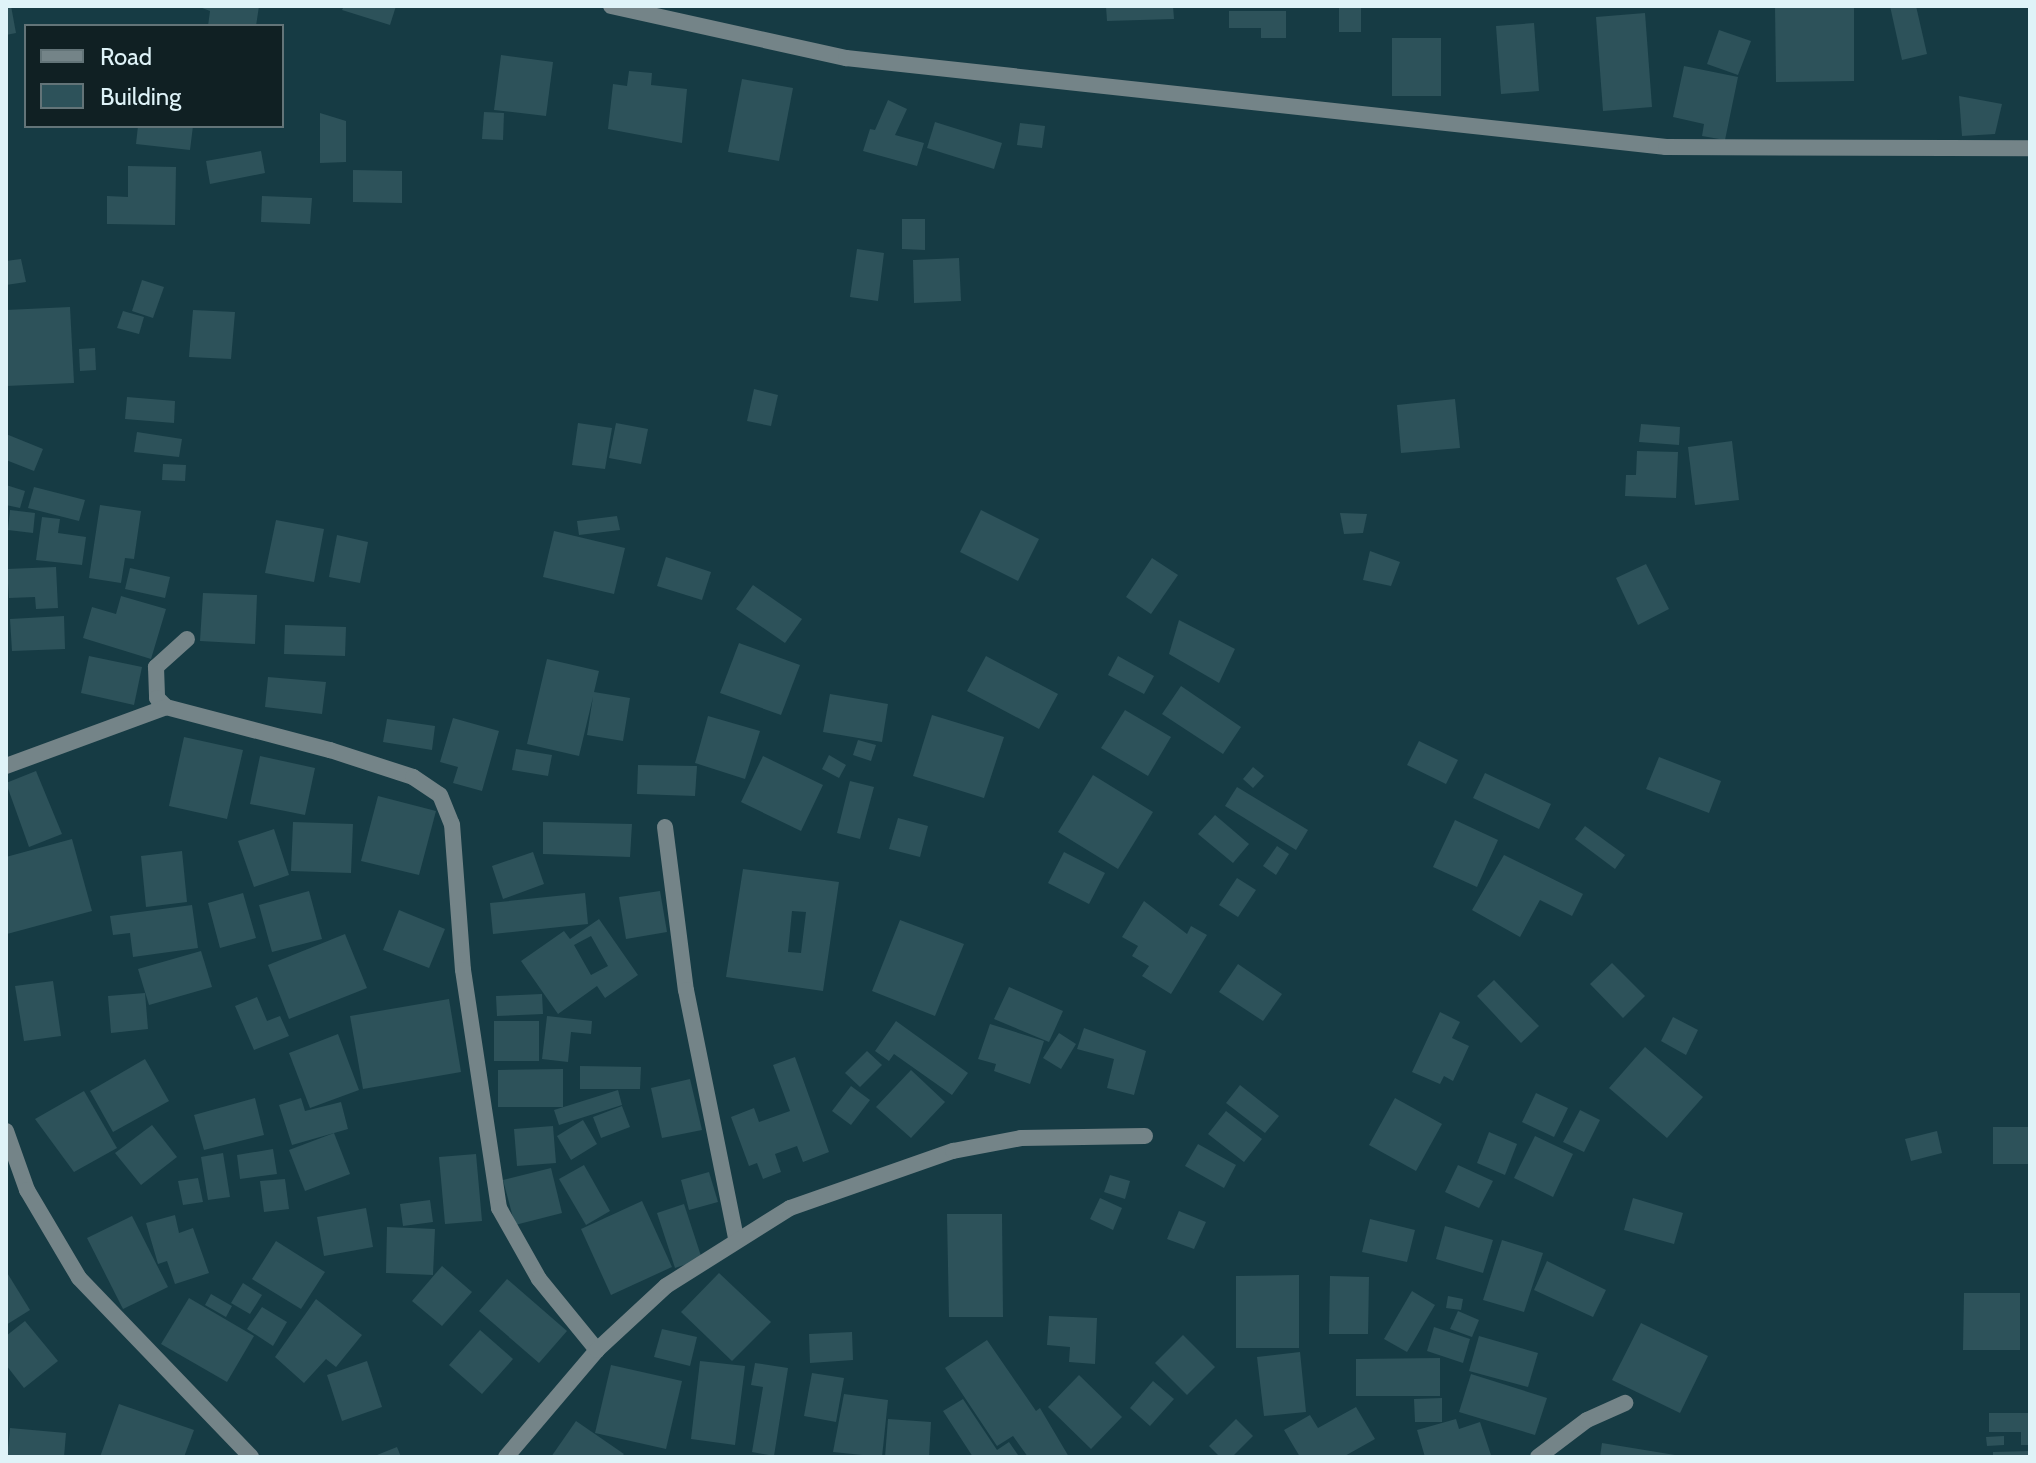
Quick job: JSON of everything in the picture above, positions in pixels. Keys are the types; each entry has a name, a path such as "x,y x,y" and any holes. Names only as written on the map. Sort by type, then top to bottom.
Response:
{"street":[{"path":"611,6 846,58 1666,147 2030,148"},
{"path":"187,639 156,667 157,698 166,707 385,768 413,777 440,795 452,824 463,970 499,1208 539,1279 597,1350"},
{"path":"6,766 166,707"},
{"path":"665,827 686,990 736,1238"},
{"path":"6,1131 27,1190 79,1278 251,1457"},
{"path":"506,1457 597,1350 666,1286 736,1238 790,1208 953,1151 1021,1138 1145,1136"},
{"path":"1538,1457 1587,1420 1625,1403"}],"building":[{"path":"6,6 11,6 16,33 6,35"},
{"path":"197,6 259,6 256,24 208,24 210,11"},
{"path":"344,6 396,6 390,25 342,10"},
{"path":"1106,6 1173,6 1174,19 1107,21"},
{"path":"1339,6 1361,6 1361,32 1339,32"},
{"path":"1775,6 1854,6 1854,81 1776,82"},
{"path":"1890,6 1916,6 1927,54 1902,60"},
{"path":"1229,11 1286,11 1286,38 1261,38 1261,28 1229,28"},
{"path":"1645,13 1652,107 1603,111 1596,17"},
{"path":"1534,23 1539,91 1501,94 1496,26"},
{"path":"1719,30 1751,41 1738,75 1707,64"},
{"path":"1392,38 1441,38 1441,96 1392,96"},
{"path":"501,55 553,62 546,116 494,110"},
{"path":"1684,66 1738,77 1725,140 1702,136 1704,124 1673,117"},
{"path":"629,71 652,73 651,85 687,89 682,143 608,129 613,84 627,86"},
{"path":"742,79 793,88 779,161 728,152"},
{"path":"1959,96 2002,104 1995,134 1962,136"},
{"path":"888,100 907,109 895,135 924,143 917,166 863,151 870,129 875,130"},
{"path":"484,112 504,113 503,140 482,139"},
{"path":"320,113 346,121 346,162 320,163"},
{"path":"935,122 1002,143 994,169 927,148"},
{"path":"1020,123 1045,126 1042,148 1017,145"},
{"path":"138,128 193,128 190,150 136,144"},
{"path":"261,151 265,173 210,184 206,161"},
{"path":"128,166 176,167 175,225 107,224 107,196 128,197"},
{"path":"353,170 402,171 402,203 353,202"},
{"path":"262,196 312,198 310,224 261,222"},
{"path":"902,219 925,219 925,250 902,249"},
{"path":"857,249 884,253 878,301 850,297"},
{"path":"959,258 961,301 914,303 913,260"},
{"path":"21,259 26,282 6,285 6,261"},
{"path":"142,280 164,287 153,318 132,311"},
{"path":"70,307 74,383 6,386 6,310"},
{"path":"193,310 235,312 231,359 189,357"},
{"path":"123,311 144,317 139,334 117,328"},
{"path":"95,348 96,370 80,371 79,349"},
{"path":"754,389 778,395 771,426 747,421"},
{"path":"127,397 175,401 174,423 125,419"},
{"path":"1455,399 1460,448 1401,453 1397,405"},
{"path":"578,423 612,428 605,469 572,465"},
{"path":"616,423 648,429 641,464 609,458"},
{"path":"1641,424 1680,427 1679,445 1639,442"},
{"path":"137,432 182,439 179,457 134,452"},
{"path":"6,434 43,449 34,471 6,460"},
{"path":"1732,441 1739,500 1695,505 1688,447"},
{"path":"1637,451 1678,452 1676,498 1625,496 1626,475 1636,475"},
{"path":"163,464 186,465 185,481 162,480"},
{"path":"6,485 25,491 20,508 6,505"},
{"path":"34,487 85,500 79,521 28,508"},
{"path":"100,505 141,511 134,559 125,558 121,583 89,578"},
{"path":"10,510 35,513 33,533 8,530"},
{"path":"981,510 1039,539 1018,581 960,552"},
{"path":"1340,513 1367,514 1363,533 1344,534"},
{"path":"617,516 620,530 579,535 577,521"},
{"path":"42,517 60,519 58,533 86,537 82,565 36,560"},
{"path":"276,520 324,529 314,582 265,573"},
{"path":"554,531 625,548 614,594 543,577"},
{"path":"337,535 368,542 360,583 329,577"},
{"path":"1370,551 1400,562 1391,586 1363,580"},
{"path":"666,557 711,572 702,600 657,586"},
{"path":"1152,558 1178,575 1151,614 1126,597"},
{"path":"1646,564 1669,609 1638,625 1616,578"},
{"path":"56,567 58,608 36,609 35,597 9,598 7,569"},
{"path":"130,568 170,577 165,598 125,589"},
{"path":"753,585 802,619 785,643 736,609"},
{"path":"203,593 257,595 255,644 200,641"},
{"path":"121,596 166,609 151,659 83,638 92,607 116,614"},
{"path":"64,616 65,649 12,651 10,619"},
{"path":"1179,620 1235,649 1219,683 1169,654"},
{"path":"285,625 346,627 345,656 284,654"},
{"path":"739,643 800,665 781,715 720,693"},
{"path":"89,656 142,667 134,705 81,693"},
{"path":"986,656 1058,694 1039,729 967,691"},
{"path":"1118,656 1154,676 1144,694 1108,675"},
{"path":"547,659 599,671 594,692 630,698 623,741 587,735 593,697 579,756 527,744"},
{"path":"268,677 326,682 322,714 265,707"},
{"path":"1181,686 1241,727 1223,754 1162,714"},
{"path":"830,694 888,704 882,742 823,732"},
{"path":"1125,710 1171,737 1148,776 1101,748"},
{"path":"932,715 1004,737 984,798 913,776"},
{"path":"708,716 760,731 745,779 695,763"},
{"path":"453,718 499,731 482,791 453,783 458,767 440,762"},
{"path":"387,719 435,726 432,750 383,742"},
{"path":"184,737 243,750 227,819 169,806"},
{"path":"858,740 876,745 871,761 853,755"},
{"path":"1419,741 1458,760 1446,784 1407,765"},
{"path":"516,749 552,755 548,776 512,770"},
{"path":"829,755 846,765 839,778 822,769"},
{"path":"260,756 315,768 305,815 250,804"},
{"path":"763,756 823,785 801,831 741,802"},
{"path":"1659,757 1721,781 1709,813 1646,789"},
{"path":"638,765 697,766 695,796 637,794"},
{"path":"1253,767 1264,776 1253,788 1243,779"},
{"path":"36,771 62,834 29,847 6,783"},
{"path":"1485,773 1551,804 1539,829 1473,798"},
{"path":"1093,775 1153,812 1118,869 1058,832"},
{"path":"850,781 874,787 860,839 837,833"},
{"path":"1237,787 1308,830 1296,850 1225,806"},
{"path":"378,796 436,811 419,875 361,861"},
{"path":"1215,815 1249,844 1233,863 1198,834"},
{"path":"898,818 928,826 920,857 889,849"},
{"path":"1455,820 1498,840 1477,887 1433,867"},
{"path":"293,822 353,824 351,873 291,871"},
{"path":"543,822 632,824 630,857 543,854"},
{"path":"1585,826 1625,855 1615,869 1575,839"},
{"path":"274,829 289,875 254,887 238,841"},
{"path":"72,839 92,911 7,934 6,857"},
{"path":"1277,846 1289,854 1276,875 1263,866"},
{"path":"182,851 187,902 146,907 141,856"},
{"path":"533,852 544,884 503,899 492,866"},
{"path":"1064,852 1105,873 1089,904 1048,883"},
{"path":"1504,855 1583,894 1572,916 1540,900 1520,937 1472,910"},
{"path":"743,869 839,882 823,991 726,977","holes":["792,911 806,912 801,953 788,952"]},
{"path":"1237,878 1256,890 1238,917 1219,905"},
{"path":"309,891 322,939 272,952 259,905"},
{"path":"660,891 667,932 626,939 619,897"},
{"path":"243,893 256,938 220,948 208,903"},
{"path":"585,893 588,924 493,934 490,903"},
{"path":"1144,901 1187,934 1191,926 1207,935 1171,994 1142,976 1149,966 1132,956 1138,946 1122,937"},
{"path":"192,905 198,948 133,957 130,933 113,935 110,916"},
{"path":"399,910 445,929 429,968 383,950"},
{"path":"599,919 638,975 605,998 597,986 558,1014 521,961 564,931 570,939","holes":["591,936 608,966 591,975 574,945"]},
{"path":"900,920 964,944 935,1016 872,991"},
{"path":"345,934 367,988 289,1019 268,965"},
{"path":"201,951 212,987 149,1005 138,969"},
{"path":"1612,963 1645,996 1623,1018 1590,984"},
{"path":"1238,964 1282,994 1263,1021 1219,992"},
{"path":"1494,980 1539,1026 1521,1043 1477,996"},
{"path":"53,981 61,1036 24,1041 15,986"},
{"path":"1009,987 1063,1011 1049,1042 994,1019"},
{"path":"145,993 148,1029 111,1033 108,996"},
{"path":"542,994 543,1014 497,1016 496,996"},
{"path":"257,997 267,1021 280,1016 289,1036 254,1050 235,1006"},
{"path":"449,999 461,1072 363,1089 350,1016"},
{"path":"1440,1012 1460,1022 1452,1038 1469,1046 1453,1081 1444,1076 1440,1084 1412,1072"},
{"path":"547,1016 592,1021 591,1034 571,1032 568,1062 542,1059"},
{"path":"1673,1017 1698,1030 1686,1055 1661,1041"},
{"path":"494,1021 539,1021 539,1061 494,1061"},
{"path":"896,1021 968,1073 952,1095 894,1054 889,1061 875,1051"},
{"path":"990,1024 1044,1041 1030,1084 994,1071 996,1064 978,1059"},
{"path":"1084,1028 1146,1051 1134,1095 1107,1088 1114,1059 1077,1049"},
{"path":"1059,1033 1076,1044 1061,1069 1043,1058"},
{"path":"338,1034 359,1090 310,1108 289,1053"},
{"path":"1645,1047 1703,1097 1667,1138 1609,1088"},
{"path":"867,1051 882,1065 860,1087 845,1073"},
{"path":"795,1057 829,1152 803,1162 797,1146 775,1154 781,1172 763,1179 757,1163 749,1166 731,1117 754,1108 759,1122 790,1111 773,1065"},
{"path":"145,1059 169,1101 113,1132 90,1091"},
{"path":"580,1066 641,1067 640,1089 580,1089"},
{"path":"563,1069 563,1107 498,1107 498,1070"},
{"path":"911,1070 945,1102 911,1138 876,1107"},
{"path":"690,1079 702,1130 662,1138 651,1088"},
{"path":"1240,1085 1279,1116 1265,1133 1226,1103"},
{"path":"851,1086 870,1100 851,1125 832,1111"},
{"path":"618,1090 622,1105 559,1125 554,1110"},
{"path":"84,1091 117,1148 74,1172 35,1119"},
{"path":"1536,1093 1568,1108 1554,1137 1522,1122"},
{"path":"255,1098 264,1135 204,1150 194,1115"},
{"path":"301,1098 305,1111 341,1102 348,1129 292,1145 279,1105"},
{"path":"1395,1098 1442,1124 1416,1171 1369,1145"},
{"path":"622,1106 630,1127 601,1138 593,1117"},
{"path":"1580,1110 1600,1120 1584,1152 1563,1142"},
{"path":"1226,1111 1262,1139 1244,1162 1208,1134"},
{"path":"583,1120 597,1144 571,1160 557,1136"},
{"path":"152,1125 177,1157 141,1185 115,1153"},
{"path":"553,1126 556,1163 517,1166 514,1129"},
{"path":"1993,1127 2030,1127 2030,1164 1993,1164"},
{"path":"1937,1131 1942,1153 1911,1161 1905,1139"},
{"path":"1489,1132 1517,1144 1505,1175 1477,1163"},
{"path":"334,1133 350,1174 305,1191 289,1150"},
{"path":"1535,1136 1573,1154 1553,1197 1514,1178"},
{"path":"1198,1144 1236,1165 1224,1188 1185,1166"},
{"path":"273,1149 277,1174 240,1179 237,1155"},
{"path":"223,1153 230,1197 208,1200 201,1157"},
{"path":"476,1154 482,1221 445,1224 439,1157"},
{"path":"584,1165 610,1211 586,1225 559,1179"},
{"path":"1458,1165 1493,1181 1479,1208 1445,1192"},
{"path":"551,1168 562,1213 515,1225 503,1180"},
{"path":"709,1172 718,1202 689,1210 681,1180"},
{"path":"1110,1175 1130,1181 1125,1199 1104,1192"},
{"path":"198,1178 203,1202 183,1205 178,1181"},
{"path":"285,1179 289,1209 264,1212 260,1181"},
{"path":"1100,1198 1122,1208 1113,1230 1090,1219"},
{"path":"1633,1198 1683,1213 1674,1244 1624,1230"},
{"path":"430,1200 433,1222 403,1226 400,1204"},
{"path":"642,1201 672,1267 611,1295 581,1229"},
{"path":"684,1204 702,1259 675,1268 657,1213"},
{"path":"366,1208 373,1247 324,1256 317,1217"},
{"path":"1179,1211 1206,1222 1194,1249 1167,1239"},
{"path":"947,1214 1002,1214 1003,1317 949,1317"},
{"path":"175,1215 179,1233 193,1228 209,1273 175,1284 167,1261 158,1264 146,1223"},
{"path":"132,1216 168,1287 123,1309 87,1238"},
{"path":"1370,1219 1415,1230 1407,1262 1362,1252"},
{"path":"1445,1226 1493,1240 1483,1273 1436,1259"},
{"path":"387,1227 435,1229 433,1275 386,1273"},
{"path":"1502,1240 1543,1253 1524,1312 1483,1300"},
{"path":"276,1241 325,1272 301,1309 252,1279"},
{"path":"1547,1261 1606,1290 1593,1317 1534,1290"},
{"path":"442,1266 472,1292 442,1326 412,1301"},
{"path":"6,1271 30,1310 6,1325"},
{"path":"719,1273 771,1322 732,1361 681,1312"},
{"path":"1299,1275 1299,1348 1236,1348 1236,1276"},
{"path":"1330,1276 1369,1277 1368,1334 1329,1334"},
{"path":"507,1279 567,1331 539,1363 479,1311"},
{"path":"243,1283 262,1295 250,1314 231,1303"},
{"path":"1412,1291 1435,1305 1407,1352 1384,1339"},
{"path":"1964,1293 2020,1293 2020,1350 1963,1350"},
{"path":"211,1294 232,1306 226,1317 205,1305"},
{"path":"1448,1296 1463,1299 1461,1310 1446,1308"},
{"path":"189,1298 254,1336 227,1382 161,1344"},
{"path":"316,1299 362,1335 336,1367 326,1359 304,1383 275,1357"},
{"path":"262,1307 287,1322 273,1346 247,1329"},
{"path":"1458,1311 1479,1320 1472,1337 1450,1329"},
{"path":"1049,1316 1097,1318 1095,1364 1069,1362 1070,1347 1047,1345"},
{"path":"25,1321 58,1361 24,1388 6,1365 6,1336"},
{"path":"1641,1323 1708,1356 1680,1413 1612,1380"},
{"path":"1434,1327 1470,1339 1463,1363 1427,1351"},
{"path":"662,1329 697,1337 690,1366 654,1357"},
{"path":"480,1330 513,1359 482,1394 449,1365"},
{"path":"852,1332 853,1360 810,1363 809,1334"},
{"path":"1183,1335 1215,1367 1187,1395 1155,1363"},
{"path":"1479,1336 1538,1353 1528,1387 1469,1371"},
{"path":"987,1340 1036,1411 1040,1408 1069,1457 1028,1457 1013,1436 997,1446 945,1368"},
{"path":"1300,1352 1306,1412 1264,1416 1257,1357"},
{"path":"1440,1358 1440,1396 1356,1396 1356,1359"},
{"path":"367,1361 382,1407 342,1421 327,1375"},
{"path":"700,1361 745,1366 735,1445 691,1439"},
{"path":"755,1363 788,1368 774,1456 752,1452 763,1387 751,1385"},
{"path":"611,1365 682,1381 666,1449 595,1433"},
{"path":"812,1373 844,1378 836,1422 804,1416"},
{"path":"1471,1374 1547,1398 1535,1435 1459,1412"},
{"path":"1079,1375 1122,1417 1091,1449 1048,1407"},
{"path":"1153,1381 1174,1399 1150,1426 1130,1408"},
{"path":"844,1394 888,1400 882,1457 833,1452"},
{"path":"1442,1398 1442,1422 1415,1422 1414,1399"},
{"path":"963,1399 997,1450 1009,1442 1018,1455 973,1457 943,1411"},
{"path":"119,1404 194,1430 184,1457 100,1457"},
{"path":"1356,1407 1375,1439 1343,1457 1300,1457 1284,1430 1310,1415 1318,1428"},
{"path":"1989,1413 2030,1413 2030,1445 2021,1445 2021,1432 1989,1432"},
{"path":"888,1419 931,1422 929,1457 885,1457"},
{"path":"1236,1419 1253,1436 1232,1457 1220,1457 1209,1446"},
{"path":"1456,1419 1459,1429 1480,1422 1491,1455 1425,1457 1417,1430"},
{"path":"576,1421 624,1454 621,1457 551,1457"},
{"path":"10,1428 66,1433 64,1457 7,1457"},
{"path":"2004,1436 2004,1445 1987,1446 1986,1437"},
{"path":"1602,1443 1675,1455 1675,1457 1600,1457"},
{"path":"397,1447 401,1457 372,1457"},
{"path":"2030,1451 2030,1457 1993,1457 1993,1452"}]}
